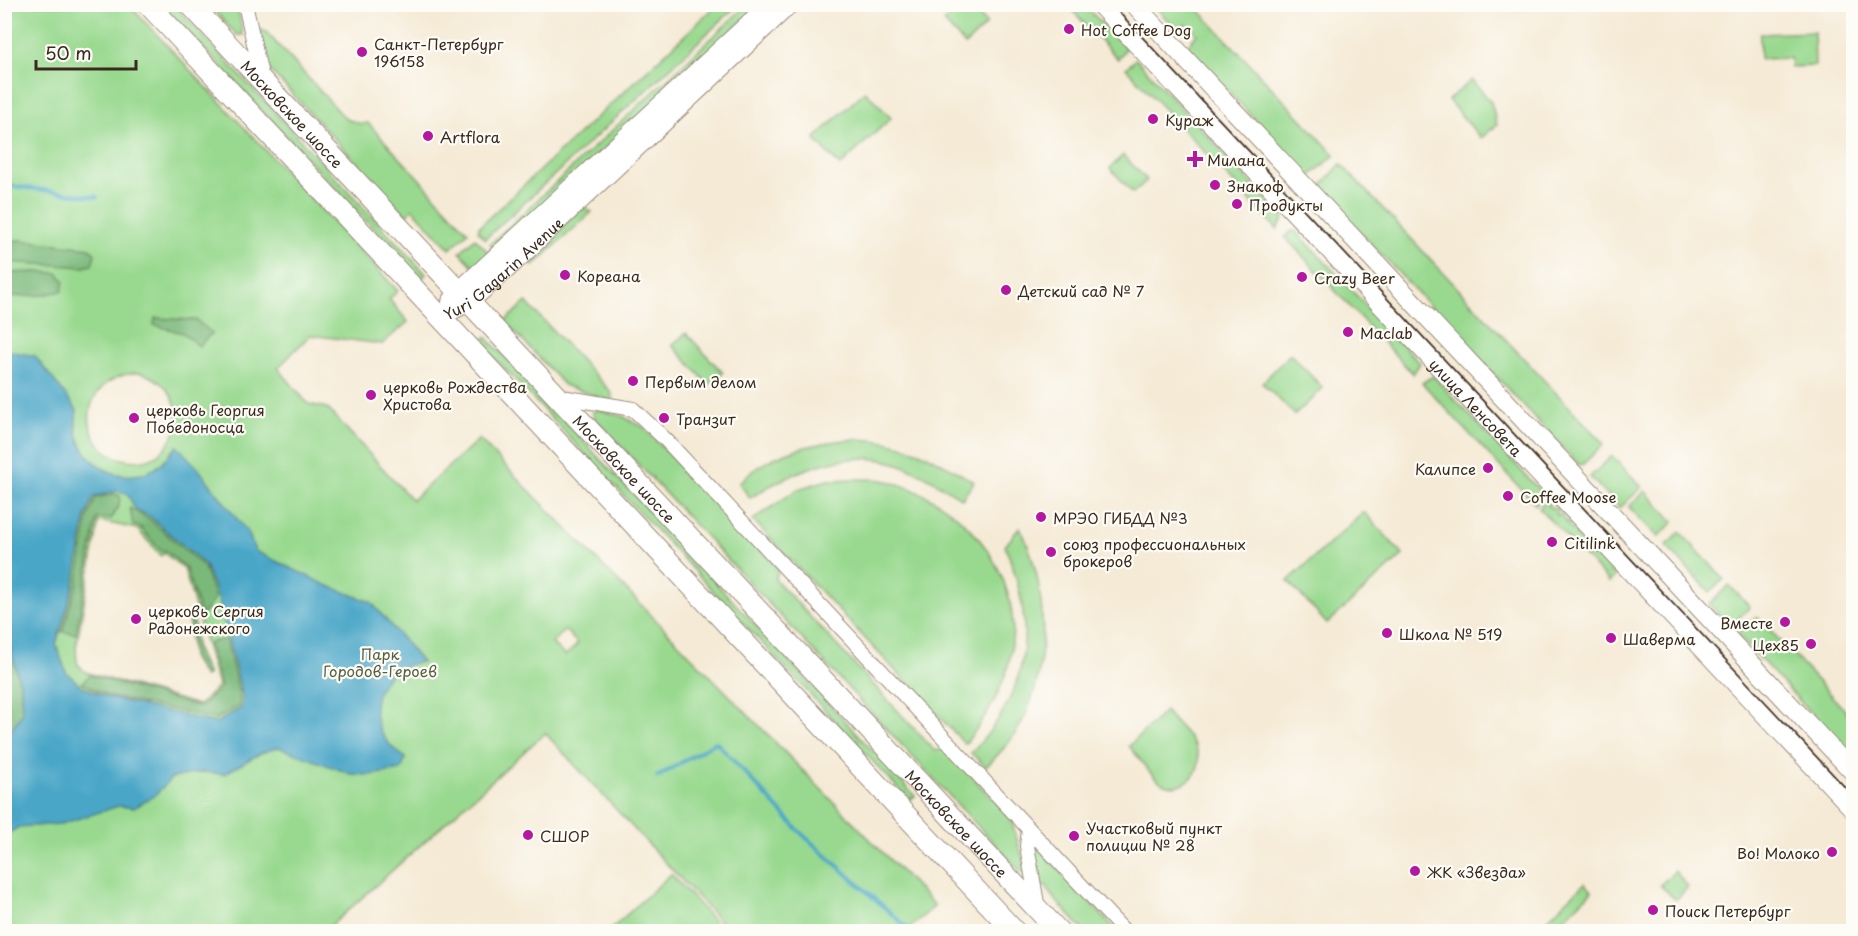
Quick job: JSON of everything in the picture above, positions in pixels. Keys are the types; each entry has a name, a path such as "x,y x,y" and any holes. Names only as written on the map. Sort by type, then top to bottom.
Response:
{"main road":[{"path":"148,4 1015,932"},
{"name":"Московское шоссе","path":"190,4 1059,932"}],"street":[{"path":"244,4 262,81"},
{"name":"Yuri Gagarin Avenue","path":"464,297 770,4"},
{"name":"Yuri Gagarin Avenue","path":"439,317 790,4"},
{"name":"улица Ленсовета","path":"1099,4 1854,810"},
{"name":"улица Ленсовета","path":"1134,4 1854,773"},
{"path":"556,396 633,409 665,439 1125,932"},
{"path":"1029,830 1027,846 1038,909"}],"green space":[{"path":"963,4 970,5 987,24 965,45 944,22"},
{"name":"Парк Городов-Героев","path":"5,5 129,5 398,291 389,299 408,322 382,344 310,335 278,368 308,404 327,408 412,500 479,439 935,906 906,931 729,931 545,733 325,931 5,932","holes":["141,373 160,382 172,396 177,412 176,428 169,443 158,454 142,460 122,459 109,453 96,440 90,424 90,412 93,401 107,383 117,377","99,521 137,529 161,556 164,553 184,569 218,686 199,705 85,672 77,663 76,647","565,630 578,644 565,656 552,643"]},
{"path":"163,5 174,5 426,274 421,279"},
{"path":"209,5 237,5 243,35 237,35"},
{"path":"717,5 738,5 485,239 478,231 479,227"},
{"path":"747,5 756,5 756,7 496,250 490,244"},
{"path":"1067,5 1084,5 1126,48 1118,59"},
{"path":"1154,5 1194,5 1335,155 1309,177 1187,47 1197,34 1186,24 1177,31"},
{"path":"261,30 266,32 346,119 361,124 368,123 468,232 450,249 413,209 406,215 268,68 257,36"},
{"path":"1814,32 1815,66 1791,67 1790,58 1760,59 1760,34"},
{"path":"1136,59 1284,218 1277,229 1126,68"},
{"path":"1472,80 1491,102 1497,125 1481,138 1448,100"},
{"path":"865,91 891,118 840,166 814,139"},
{"path":"1123,155 1147,180 1133,193 1110,168"},
{"path":"1341,164 1604,444 1583,464 1579,465 1319,188"},
{"path":"583,207 592,212 533,266 527,260"},
{"path":"1292,231 1296,231 1420,363 1413,374 1285,237"},
{"path":"475,238 490,254 475,268 460,252"},
{"path":"21,240 90,248 95,254 92,265 84,267 8,262 5,254 7,247 11,241"},
{"path":"5,273 58,273 64,281 62,291 42,295 5,297"},
{"path":"526,302 611,392 613,399 607,400 564,385 505,321"},
{"path":"155,318 196,320 212,333 199,346 183,333 154,325"},
{"path":"686,333 723,373 709,385 672,345"},
{"path":"486,337 915,796 909,800 480,342"},
{"path":"1290,354 1323,388 1295,415 1262,383"},
{"path":"1433,376 1545,496 1536,505 1422,383"},
{"path":"596,409 622,416 643,427 779,570 775,579 935,751 945,748 1010,817 1026,868 1025,874 594,417 593,411"},
{"path":"858,439 891,443 919,452 974,482 962,499 907,467 879,459 860,458 821,464 783,479 750,498 739,483 764,463 794,450"},
{"path":"1612,456 1642,487 1620,508 1590,477"},
{"path":"828,480 880,480 914,490 940,504 963,522 982,543 997,567 1008,593 1012,621 1011,651 1000,689 981,723 965,744 753,520 798,489"},
{"path":"1645,491 1674,522 1658,537 1629,507"},
{"path":"115,494 120,496 119,506 111,519 97,518 76,634 62,632 77,584 88,517 96,498"},
{"path":"1548,499 1551,502 1548,505 1552,509 1555,507 1558,509 1555,512 1558,516 1562,513 1565,523 1568,520 1571,523 1568,526 1578,531 1575,534 1579,538 1582,535 1585,538 1582,541 1593,552 1596,550 1599,559 1602,557 1605,560 1602,562 1612,567 1609,570 1612,573 1615,571 1618,574 1609,582 1539,508"},
{"path":"130,508 149,519 204,567 215,598 201,617 186,568 165,550 161,551 140,527 133,525"},
{"path":"1364,512 1403,555 1327,624 1288,581"},
{"path":"1020,527 1036,572 1040,596 1042,645 1039,670 1025,716 1008,743 986,767 971,753 1007,705 1017,681 1023,656 1022,603 1005,546"},
{"path":"1680,532 1724,579 1710,592 1666,546"},
{"path":"1729,585 1750,607 1730,626 1709,604"},
{"path":"1757,616 1853,719 1853,758 1737,634"},
{"path":"194,620 196,648 208,675 204,677 192,657 189,622"},
{"path":"4,629 21,687 22,714 5,738"},
{"path":"226,639 240,698 239,706 216,719 108,696 82,683 90,675 200,707 221,687 208,643"},
{"path":"1165,711 1189,737 1196,749 1199,763 1197,770 1188,781 1174,786 1166,785 1155,778 1129,746"},
{"path":"1033,844 1117,931 1084,931 1051,895 1046,885 1041,886"},
{"path":"1675,871 1688,887 1676,900 1660,885"},
{"path":"671,874 723,931 609,931"},
{"path":"1585,883 1592,891 1555,927 1554,931 1535,931"}],"water":[{"path":"5,350 35,356 77,410 76,426 79,440 97,464 123,475 139,475 157,467 177,446 197,467 249,534 255,551 326,585 371,602 422,662 403,667 389,676 380,688 375,702 376,717 381,732 391,746 406,758 401,770 370,775 351,774 278,747 261,753 224,774 202,772 172,778 153,797 134,808 119,806 61,824 19,827 5,835 5,738 22,714 21,687 5,629","holes":["117,491 128,495 136,510 149,516 205,565 218,598 243,699 241,708 216,723 106,697 81,686 66,672 56,644 74,585 86,516 94,497"]}],"waterway":[{"path":"4,185 97,197"},
{"path":"657,777 716,742 802,834 912,932"}],"tram line":[{"path":"1111,4 1854,797"}],"place":[{"name":"Hot Coffee Dog","path":"1069,29"},
{"name":"Санкт-Петербург 196158","path":"362,52"},
{"name":"Кураж","path":"1153,119"},
{"name":"Artflora","path":"428,136"},
{"name":"Милана","path":"1195,159"},
{"name":"Знакоф","path":"1215,185"},
{"name":"Продукты","path":"1237,204"},
{"name":"Кореана","path":"565,275"},
{"name":"Crazy Beer","path":"1302,277"},
{"name":"Детский сад № 7","path":"1006,290"},
{"name":"Maclab","path":"1348,332"},
{"name":"Первым делом","path":"633,381"},
{"name":"церковь Рождества Христова","path":"371,395"},
{"name":"церковь Георгия Победоносца","path":"134,418"},
{"name":"Транзит","path":"664,418"},
{"name":"Калипсе","path":"1488,468"},
{"name":"Coffee Moose","path":"1508,496"},
{"name":"МРЭО ГИБДД №3","path":"1041,517"},
{"name":"Citilink","path":"1552,542"},
{"name":"союз профессиональных брокеров","path":"1051,552"},
{"name":"церковь Сергия Радонежского","path":"136,619"},
{"name":"Вместе","path":"1785,622"},
{"name":"Школа № 519","path":"1387,633"},
{"name":"Шаверма","path":"1611,638"},
{"name":"Цех85","path":"1811,644"},
{"name":"СШОР","path":"528,835"},
{"name":"Участковый пункт полиции № 28","path":"1074,836"},
{"name":"Во! Молоко","path":"1832,852"},
{"name":"ЖК «Звезда»","path":"1415,871"},
{"name":"Поиск Петербург","path":"1653,910"}]}
